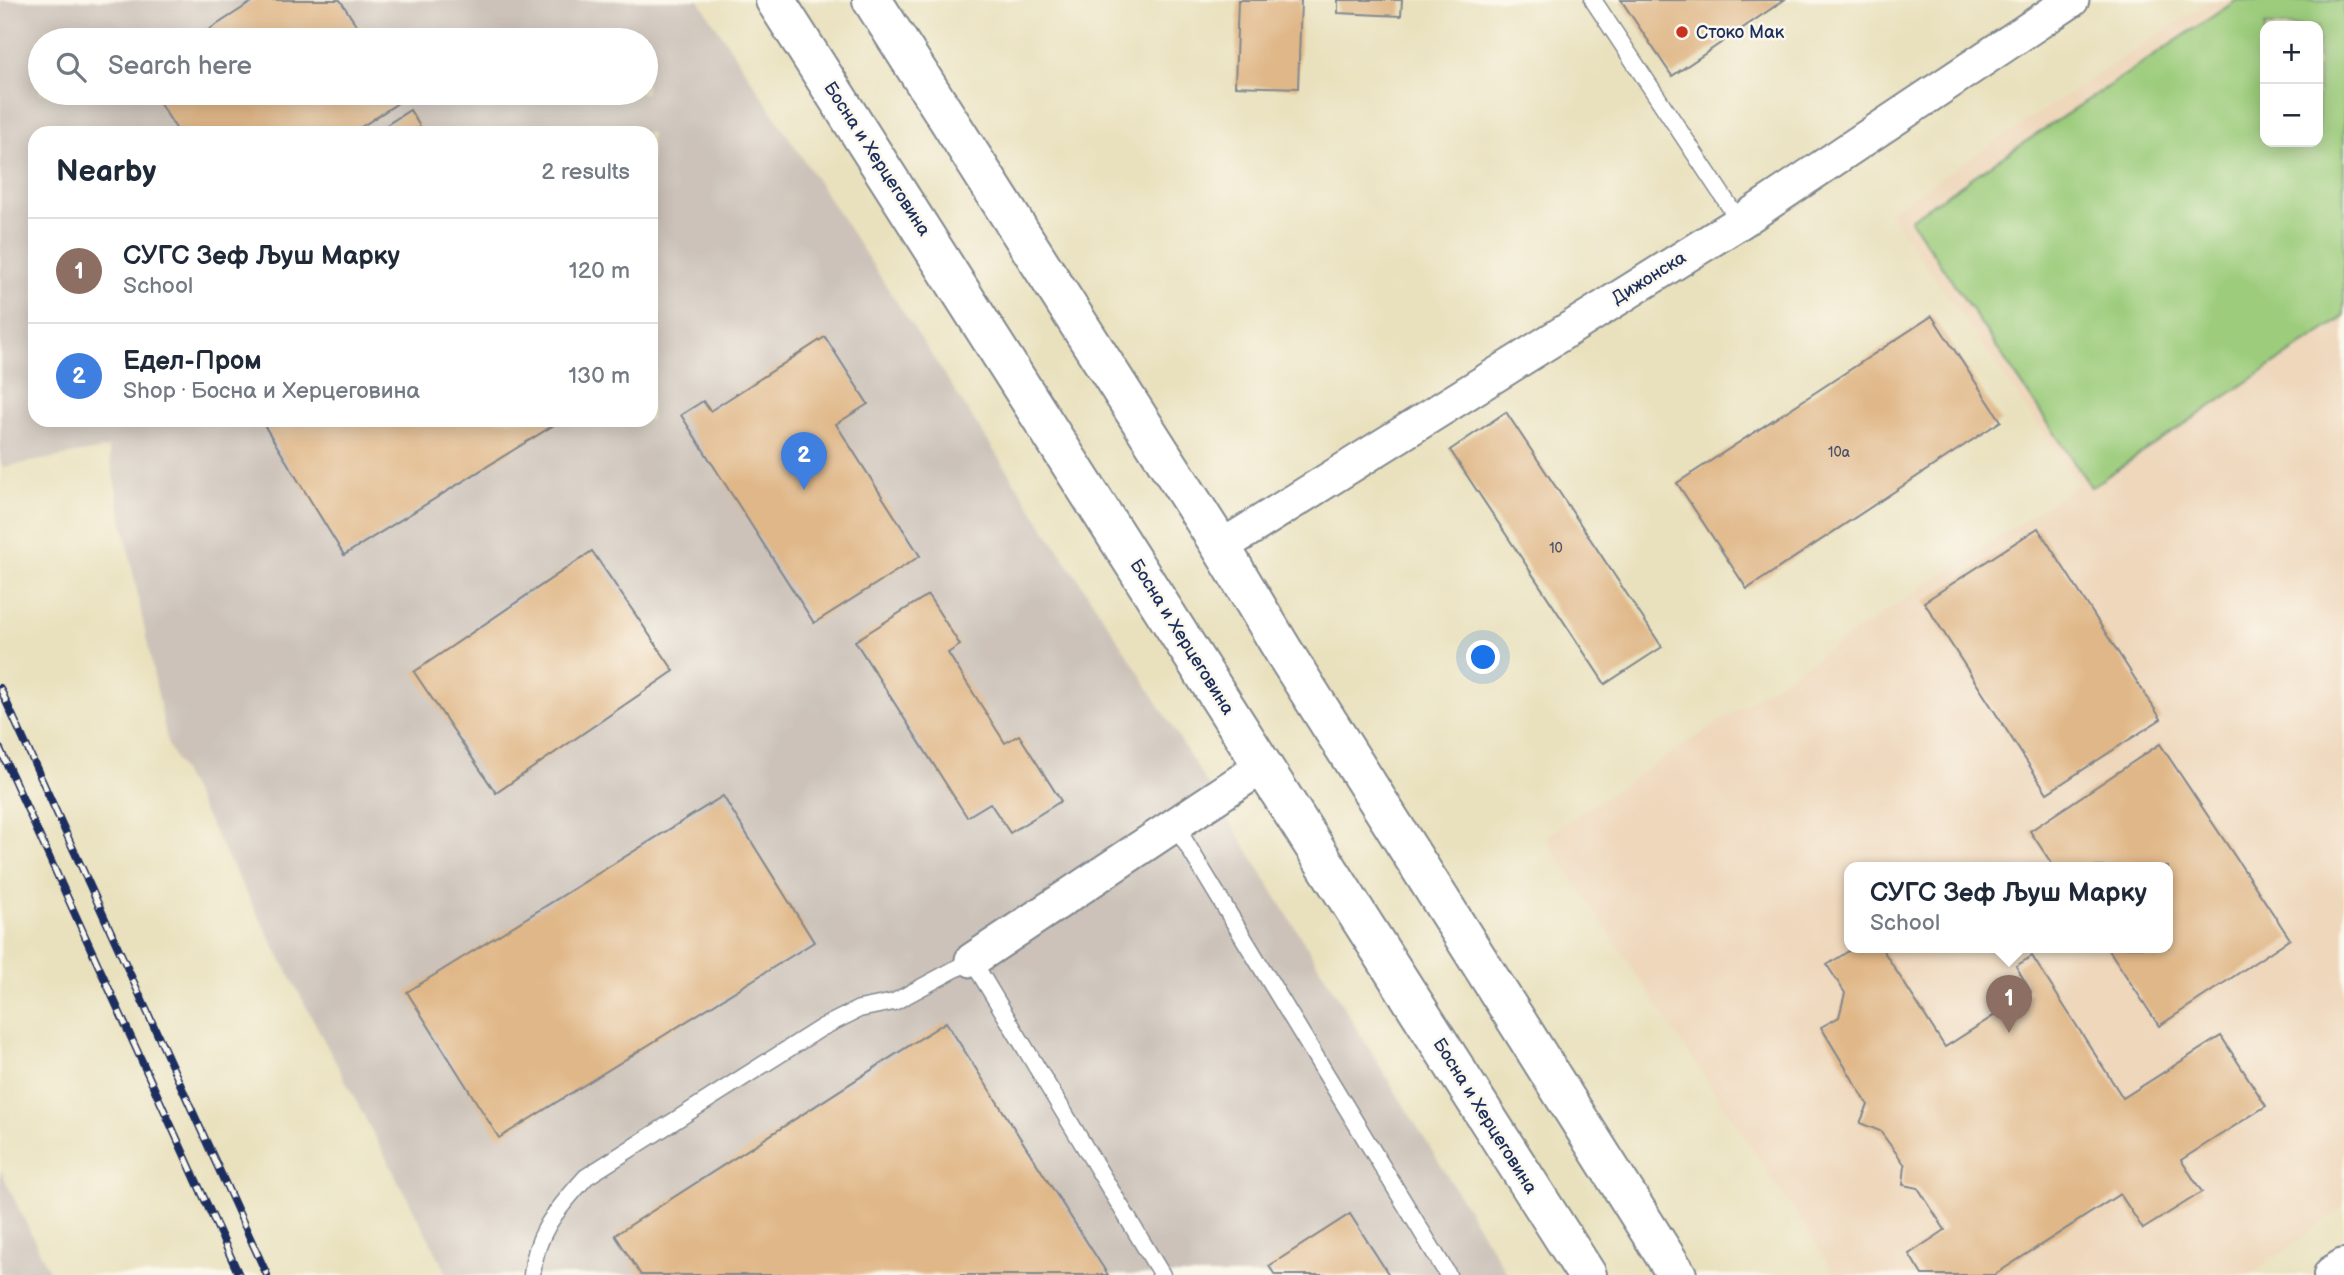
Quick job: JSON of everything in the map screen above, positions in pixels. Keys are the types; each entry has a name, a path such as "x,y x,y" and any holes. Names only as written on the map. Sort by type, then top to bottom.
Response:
{"street":[{"name":"Босна и Херцеговина","path":"775,0 1587,1275"},
{"path":"872,0 1221,547 1284,652 1677,1275"},
{"name":"Дижонска","path":"1221,547 1740,222 2064,2"},
{"path":"972,960 1263,766"},
{"path":"2333,1275 2344,1268"}],"lane":[{"path":"1593,0 1740,222"},
{"path":"1175,825 1448,1275"},
{"path":"533,1275 540,1237 562,1204 586,1177 821,1028 859,1009 894,1002 972,960 1162,1275"}],"shaded area":[{"path":"0,0 699,0 1135,666 1508,1275 448,1275 168,745 108,448 3,467 0,460"},
{"path":"2211,0 2344,0 2344,1206 2251,1275 1836,1275 1545,837 2079,484 1889,212"},
{"path":"0,1169 51,1275 0,1275"}],"green space":[{"path":"2237,0 2344,0 2344,317 2091,487 1910,219"}],"building":[{"path":"255,0 340,0 358,28 212,28"},
{"path":"1238,0 1301,0 1298,88 1235,86"},
{"path":"1338,0 1402,0 1401,16 1338,13"},
{"path":"1621,0 1784,0 1672,76"},
{"path":"161,105 395,105 363,126 174,126"},
{"path":"410,110 420,126 385,126"},
{"path":"1932,316 2001,421 1747,589 1677,483"},
{"path":"825,337 868,404 836,424 920,556 814,623 681,415 703,401 710,411"},
{"path":"1506,412 1662,647 1605,684 1450,450"},
{"path":"265,427 551,427 344,555"},
{"path":"2038,528 2161,719 2047,793 1924,602"},
{"path":"592,551 674,671 496,793 414,672"},
{"path":"928,595 960,645 948,653 1005,743 1019,735 1061,801 1010,833 990,803 967,817 855,641"},
{"path":"2160,744 2290,939 2159,1026 2111,953 2173,953 2173,862 2051,862 2030,831"},
{"path":"723,796 814,942 499,1138 407,992"},
{"path":"1846,953 1885,953 1945,1047 2031,992 2016,966 2032,956 2123,1098 2221,1036 2266,1106 2181,1160 2202,1192 2143,1229 2120,1194 1994,1275 1922,1275 1909,1254 1945,1230 1918,1188 1903,1185 1905,1165 1880,1131 1860,1123 1868,1105 1821,1027 1839,1017 1845,993 1827,965"},
{"path":"946,1022 1108,1275 641,1275 615,1235"},
{"path":"1350,1214 1389,1275 1275,1275 1269,1266"}],"railway":[{"path":"0,688 267,1275"},
{"path":"0,749 239,1275"}],"place":[{"name":"Стоко Мак","path":"1682,32"},
{"name":"Едел-Пром","path":"804,490"},
{"name":"СУГС Зеф Љуш Марку","path":"2009,1033"}]}
